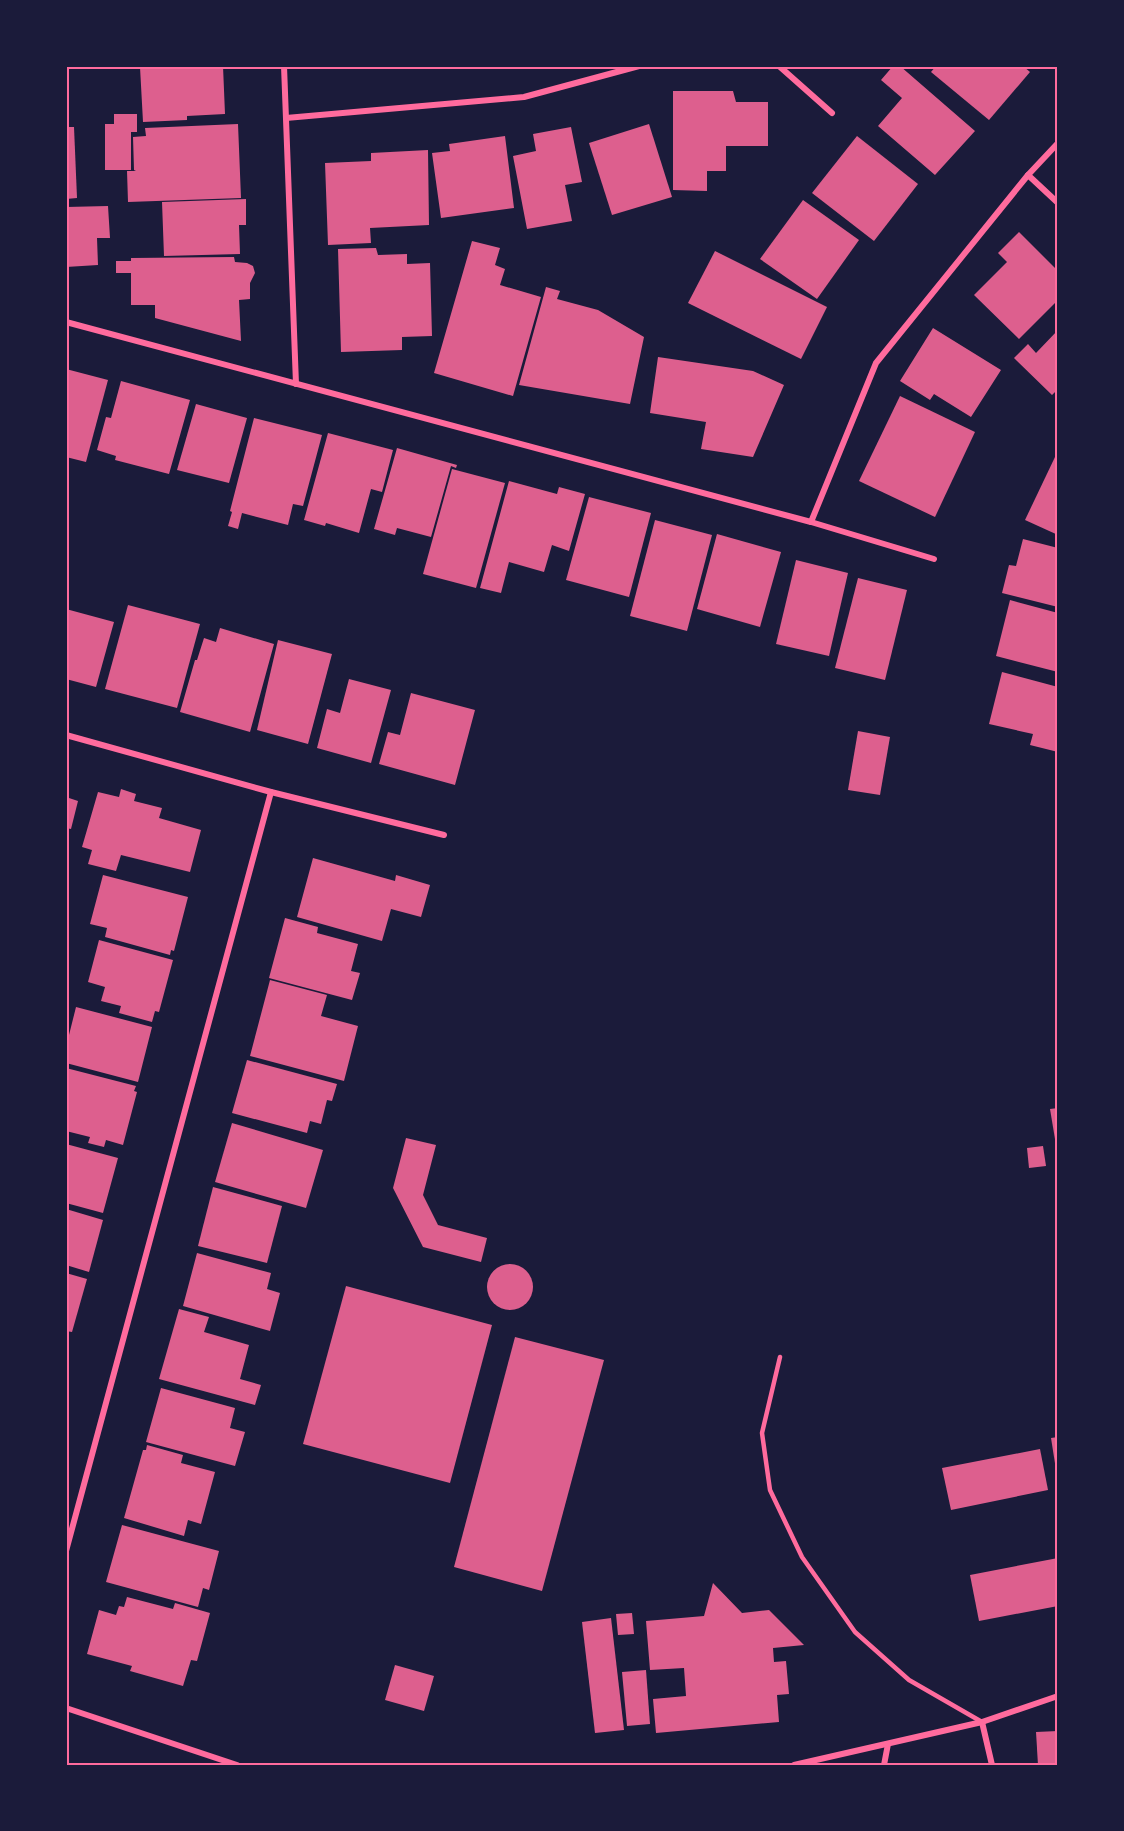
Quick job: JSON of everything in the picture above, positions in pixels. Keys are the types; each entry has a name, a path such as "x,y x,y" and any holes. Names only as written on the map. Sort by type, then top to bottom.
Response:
{"street":[{"path":"284,66 296,384"},
{"path":"286,118 524,97 639,66"},
{"path":"779,66 832,113"},
{"path":"811,522 876,363 1028,175 1058,143"},
{"path":"1028,175 1058,203"},
{"path":"66,322 811,522 934,559"},
{"path":"66,735 271,792 444,835"},
{"path":"66,1551 271,792"},
{"path":"794,1765 982,1722 1058,1696"},
{"path":"66,1708 237,1765"},
{"path":"982,1722 992,1765"},
{"path":"884,1765 888,1744"}],"lane":[{"path":"780,1357 762,1433 770,1490 802,1557 855,1632 909,1680 982,1722"}],"building":[{"path":"223,66 225,114 187,116 187,120 143,122 140,67"},
{"path":"340,66 363,66 363,68 341,69"},
{"path":"893,66 900,66 975,131 935,175 878,126 902,98 881,80"},
{"path":"936,66 1023,66 1030,72 989,120 931,72"},
{"path":"673,91 733,91 736,102 768,102 768,146 726,146 726,171 707,171 707,191 673,190"},
{"path":"114,114 137,114 137,132 131,132 131,170 105,170 105,124 114,124"},
{"path":"238,124 241,198 128,202 127,171 136,171 134,170 133,137 146,136 145,128"},
{"path":"649,124 672,197 612,215 589,143"},
{"path":"66,127 74,127 77,198 66,199"},
{"path":"571,127 582,182 565,185 572,221 527,229 513,156 536,151 533,134"},
{"path":"505,136 514,208 441,218 432,153 450,151 449,144"},
{"path":"857,136 918,184 874,241 812,193"},
{"path":"428,150 429,225 370,228 371,243 328,245 325,163 371,161 371,153"},
{"path":"246,199 246,225 239,225 240,254 164,256 162,202"},
{"path":"803,200 859,240 817,299 760,259"},
{"path":"108,206 110,238 97,238 98,265 66,267 66,207"},
{"path":"1019,232 1058,271 1058,300 1019,339 974,295 1007,262 998,253"},
{"path":"472,241 500,248 495,265 505,269 500,285 541,297 513,396 434,373"},
{"path":"376,248 378,255 407,254 407,264 430,263 432,336 402,337 402,350 341,352 338,249"},
{"path":"715,251 827,307 801,359 688,303"},
{"path":"234,257 235,262 253,266 255,273 250,283 250,299 239,300 241,341 155,318 155,305 131,305 131,273 116,273 116,261 131,261 131,258"},
{"path":"546,287 560,291 557,299 598,310 644,337 630,404 519,385"},
{"path":"933,328 1001,370 971,417 934,394 930,400 900,381"},
{"path":"1058,330 1058,389 1052,395 1014,358 1028,344 1036,353"},
{"path":"658,357 753,371 784,385 753,457 701,449 706,422 650,413"},
{"path":"66,369 108,380 86,462 66,457"},
{"path":"121,381 190,400 169,474 115,460 116,456 97,450 106,417 111,418"},
{"path":"900,396 975,432 935,517 859,481"},
{"path":"196,404 247,418 229,483 177,470"},
{"path":"254,418 322,435 303,506 293,504 288,525 242,513 238,529 228,526"},
{"path":"328,433 393,450 382,492 371,489 359,533 326,523 325,526 304,520"},
{"path":"397,448 457,465 456,468 451,466 431,537 397,528 395,535 374,529"},
{"path":"1055,457 1058,459 1058,535 1025,520"},
{"path":"452,469 505,483 476,588 423,574"},
{"path":"509,481 557,494 559,487 585,494 569,551 552,545 544,572 509,562 501,593 480,588"},
{"path":"589,497 651,513 629,597 566,580"},
{"path":"655,520 712,535 687,631 630,616"},
{"path":"717,534 781,552 760,627 697,609"},
{"path":"1023,539 1058,548 1058,607 1002,593 1009,565 1016,566"},
{"path":"796,560 848,573 829,656 776,644"},
{"path":"858,578 907,590 885,680 835,668"},
{"path":"1010,600 1058,613 1058,672 996,656"},
{"path":"128,605 200,624 177,708 105,689"},
{"path":"66,609 114,622 96,687 66,679"},
{"path":"220,628 274,644 250,732 180,712 204,638 216,642"},
{"path":"278,640 332,654 308,744 257,730"},
{"path":"1002,672 1058,687 1058,752 1030,745 1033,734 989,724"},
{"path":"349,679 391,690 371,763 317,748 327,709 340,713"},
{"path":"411,693 475,710 455,785 379,764 388,732 400,735"},
{"path":"858,731 890,737 880,795 848,790"},
{"path":"121,789 136,794 134,801 162,808 159,818 201,830 190,872 121,855 116,871 88,864 92,850 82,847 98,792 119,797"},
{"path":"66,797 78,801 71,829 66,828"},
{"path":"313,858 395,881 396,875 430,885 421,917 391,909 382,941 297,917"},
{"path":"103,875 188,897 174,951 171,950 170,955 105,937 107,928 90,924"},
{"path":"285,918 318,927 317,933 358,944 351,971 360,973 352,1000 269,978"},
{"path":"99,940 173,960 159,1012 155,1011 152,1022 119,1013 121,1006 101,1001 105,987 88,982"},
{"path":"270,980 327,995 321,1016 358,1026 344,1081 250,1056"},
{"path":"76,1007 152,1027 138,1082 66,1063 66,1034 69,1035"},
{"path":"247,1060 337,1084 332,1101 327,1100 321,1124 310,1121 307,1133 232,1113"},
{"path":"66,1068 136,1086 134,1091 137,1092 123,1145 106,1140 104,1147 88,1143 90,1137 66,1131"},
{"path":"1058,1108 1058,1151 1057,1151 1050,1109"},
{"path":"232,1123 323,1150 306,1208 215,1182"},
{"path":"406,1138 436,1145 423,1195 438,1225 487,1238 481,1262 423,1247 393,1188"},
{"path":"66,1144 118,1158 103,1213 66,1203"},
{"path":"1043,1146 1046,1166 1029,1168 1027,1148"},
{"path":"213,1187 282,1206 267,1263 198,1246"},
{"path":"66,1209 103,1220 89,1272 66,1265"},
{"path":"197,1253 271,1273 267,1289 280,1293 270,1331 183,1306"},
{"path":"510,1264 526,1271 533,1287 526,1303 510,1310 494,1303 487,1287 494,1271"},
{"path":"66,1273 87,1279 72,1332 66,1331"},
{"path":"346,1286 492,1325 450,1483 303,1444"},
{"path":"179,1309 209,1317 204,1332 249,1345 240,1379 261,1385 255,1405 159,1379"},
{"path":"515,1337 604,1360 542,1591 454,1567"},
{"path":"161,1388 235,1408 230,1428 245,1432 235,1466 146,1442"},
{"path":"1058,1437 1058,1476 1057,1476 1051,1438"},
{"path":"147,1445 183,1455 181,1463 215,1472 201,1524 188,1520 184,1536 124,1518 143,1450 146,1450"},
{"path":"1040,1449 1048,1490 951,1510 942,1468"},
{"path":"122,1525 219,1551 209,1590 203,1588 198,1607 106,1582"},
{"path":"1058,1558 1058,1606 979,1621 970,1575"},
{"path":"713,1583 742,1613 769,1610 804,1645 773,1648 774,1662 786,1661 789,1694 777,1695 779,1722 656,1733 653,1699 686,1696 684,1668 650,1670 646,1621 704,1616"},
{"path":"127,1597 173,1609 175,1603 210,1613 197,1661 191,1660 183,1686 130,1671 132,1666 87,1654 99,1610 116,1615 119,1606 124,1607"},
{"path":"632,1613 634,1634 618,1635 616,1614"},
{"path":"611,1618 624,1730 595,1733 582,1622"},
{"path":"395,1665 434,1676 424,1711 385,1700"},
{"path":"646,1670 650,1724 627,1726 622,1672"},
{"path":"1058,1731 1058,1765 1038,1765 1036,1732"}]}
